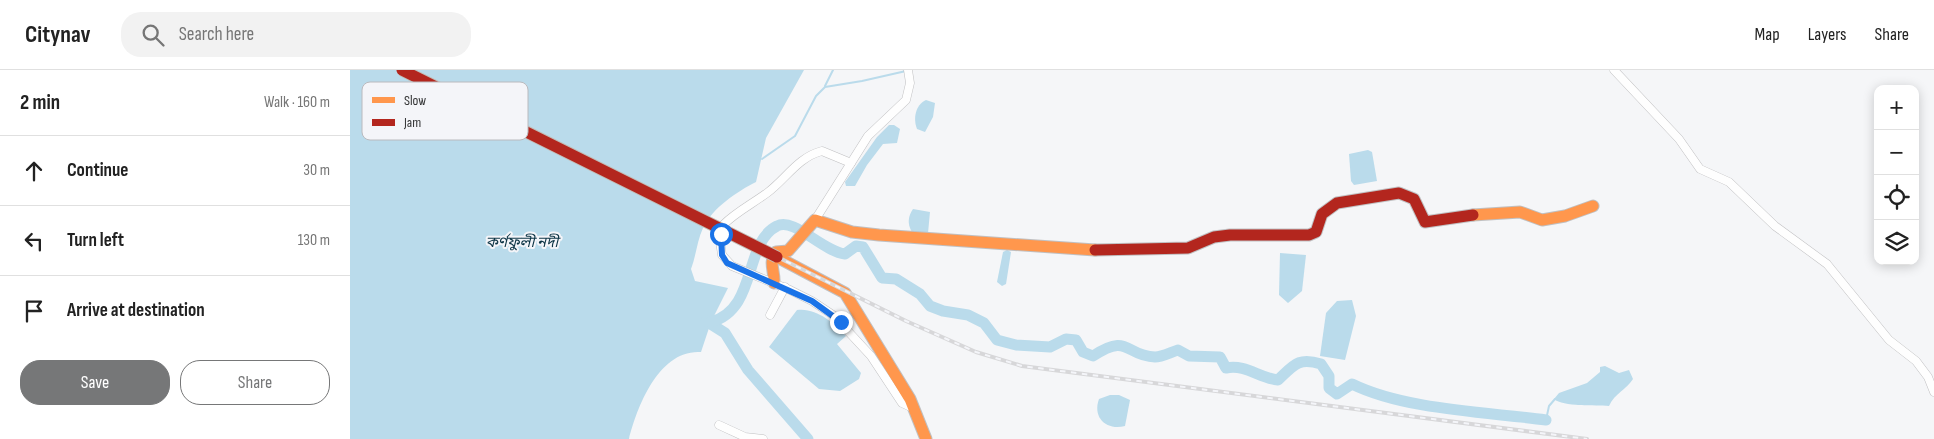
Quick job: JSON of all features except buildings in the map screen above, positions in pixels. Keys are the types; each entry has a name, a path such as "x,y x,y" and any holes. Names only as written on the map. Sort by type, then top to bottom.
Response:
{"main road":[{"path":"402,70 426,82"},
{"path":"528,133 845,293 915,408 926,439"},
{"path":"779,285 770,264 772,257 776,252 784,253 788,251 812,224 879,235 1103,251 1188,248 1214,237 1230,235 1309,236 1316,232 1322,214 1337,203 1399,193 1407,194 1416,200 1425,222 1494,212 1520,212 1542,220 1565,216 1593,206"}],"street":[{"path":"1614,70 1679,139 1700,169 1729,182 1775,226 1827,264 1889,340 1916,361 1928,377 1934,392"},
{"path":"812,224 874,129 906,100 910,83 908,72"},
{"path":"851,163 826,152 816,153 794,167 772,189 745,206 722,226 720,231 722,255 727,263 812,301 837,319 871,356 902,403 915,408"},
{"path":"770,315 779,285"},
{"path":"719,425 742,436 763,439"}],"water":[{"name":"কর্ণফুলী নদী","path":"350,70 804,70 766,138 756,182 741,190 719,207 707,221 701,233 691,269 695,281 728,288 711,322 701,352 686,354 673,360 652,382 638,411 629,439 350,439"},
{"path":"926,100 935,103 933,117 925,132 917,129 915,117 919,105"},
{"path":"889,125 894,125 900,129 897,143 883,144 867,165 855,186 846,186 845,182 877,137"},
{"path":"1368,150 1372,152 1377,181 1354,185 1351,181 1349,154"},
{"path":"913,209 930,212 928,233 912,232 909,220"},
{"path":"1007,250 1011,252 1006,284 1002,286 997,282 1003,252"},
{"path":"1280,253 1306,255 1302,291 1288,303 1279,295"},
{"path":"1352,300 1356,316 1345,360 1320,356 1326,313 1337,301"},
{"path":"797,310 818,313 846,336 837,344 861,373 859,379 840,391 819,389 769,347"},
{"path":"1605,366 1619,373 1629,370 1633,379 1614,398 1609,406 1572,404 1558,402 1554,399 1559,393 1587,383 1600,372 1600,367"},
{"path":"1110,395 1119,395 1130,400 1125,426 1112,427 1103,422 1099,417 1097,406 1099,399"}],"waterway":[{"path":"825,86 833,70"},
{"path":"762,159 795,136 816,96 825,87 906,71"},
{"path":"711,322 726,315 736,304 744,290 759,246 766,234 777,226 784,224 800,230 836,252 845,254 856,246 863,247 882,278 896,279 920,294 930,306 943,311 968,315 984,323 997,340 1016,345 1050,347 1066,339 1076,340 1083,352 1093,356 1114,346 1126,347 1145,356 1155,357 1178,350 1189,356 1220,357 1226,368 1240,368 1278,380 1297,364 1307,361 1321,364 1329,376 1329,388 1337,394 1352,384 1373,393 1421,405 1546,420"},
{"path":"706,321 725,333 748,370 808,439"},
{"path":"1546,420 1549,406 1555,399"}],"railway":[{"path":"402,70 426,82"},
{"path":"528,133 906,321 976,352 1022,366 1587,439"}],"traffic: slow":[{"path":"1473,215 1520,212 1542,220 1565,216 1593,206"},
{"path":"774,283 772,260 776,252 788,251 815,220 852,232 879,235 1095,250"},
{"path":"777,257 845,293 910,399 926,439"}],"traffic: jam":[{"path":"402,70 426,82"},
{"path":"528,133 777,257"},
{"path":"1095,250 1188,248 1214,237 1230,235 1309,235 1316,232 1322,214 1337,203 1399,193 1414,199 1425,222 1473,215"}],"route":[{"path":"721,234 720,245 722,255 727,263 812,301 841,322"}]}
